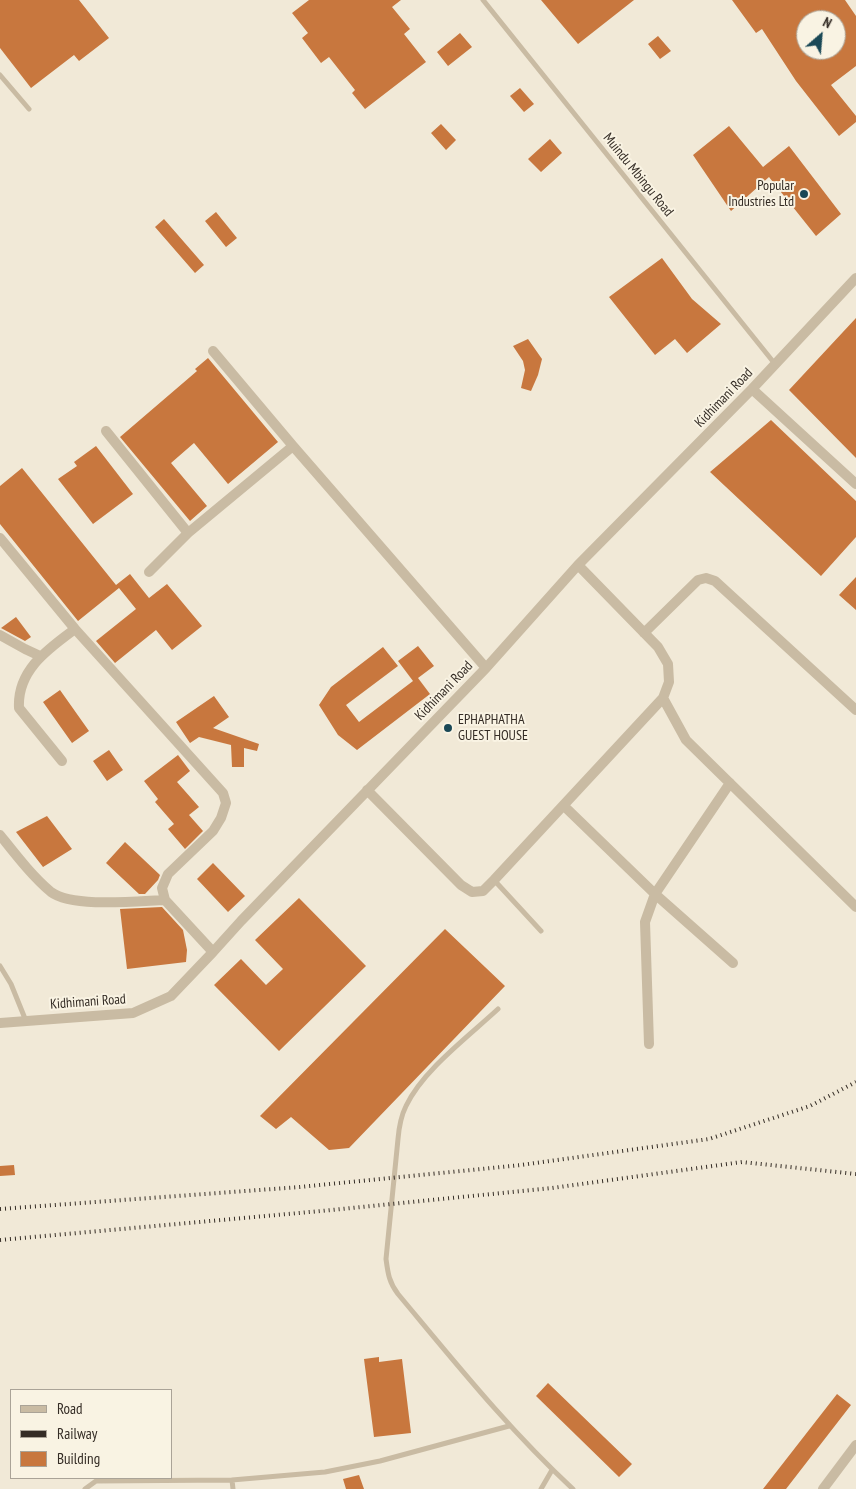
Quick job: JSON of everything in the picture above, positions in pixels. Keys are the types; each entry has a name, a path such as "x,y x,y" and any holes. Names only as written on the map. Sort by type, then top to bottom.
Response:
{"street":[{"name":"Kidhimani Road","path":"0,1023 134,1013 171,996 247,914 486,668 578,565 752,389 856,278"},
{"path":"213,351 486,668"},
{"path":"752,389 856,484"},
{"path":"106,432 188,533"},
{"path":"149,572 188,533 293,446"},
{"path":"0,538 74,629 226,798 221,818 213,831 168,874 162,888 165,900 213,952"},
{"path":"368,790 461,885 472,892 483,891 564,806 663,698 669,682 668,664 658,646 578,565"},
{"path":"644,633 698,580 706,578 715,580 856,710"},
{"path":"62,761 19,708 18,700 20,689 40,656 74,629"},
{"path":"0,635 24,650 40,656"},
{"path":"663,698 686,740 856,908"},
{"path":"649,1044 645,922 656,894 730,784"},
{"path":"564,806 733,964"},
{"path":"0,835 22,863 52,893 64,898 82,901 120,902 165,900"},
{"path":"823,1489 856,1445"}],"lane":[{"name":"Muindu Mbingu Road","path":"483,0 775,364"},
{"path":"0,75 29,109"},
{"path":"494,880 541,931"},
{"path":"0,966 11,984 26,1021"},
{"path":"498,1009 432,1070 415,1090 406,1106 399,1130 386,1259 388,1273 391,1284 398,1294 510,1426 573,1489"},
{"path":"85,1489 96,1481 232,1480 325,1472 380,1461 510,1426"},
{"path":"541,1489 552,1470"},
{"path":"232,1480 233,1489"}],"building":[{"path":"0,0 79,0 109,38 79,61 74,55 31,88 0,48"},
{"path":"309,0 401,0 392,7 410,29 404,34 426,62 365,109 352,93 355,90 329,57 321,63 302,38 308,33 292,13"},
{"path":"541,0 634,0 578,44"},
{"path":"732,0 845,0 856,16 856,66 831,85 856,116 856,122 839,136 796,81 762,29 756,33"},
{"path":"460,33 472,47 448,66 437,52"},
{"path":"658,36 671,51 660,59 648,44"},
{"path":"520,88 534,104 524,112 510,96"},
{"path":"441,124 456,140 446,150 431,133"},
{"name":"Popular Industries Ltd","path":"729,126 763,167 789,146 841,214 816,236 769,177 731,211 693,155"},
{"path":"550,139 562,153 541,172 528,159"},
{"path":"216,212 237,238 226,247 205,221"},
{"path":"164,219 204,265 195,273 155,227"},
{"path":"662,258 692,299 721,324 687,353 675,339 655,355 609,297"},
{"path":"856,318 856,458 789,390"},
{"path":"528,339 542,359 531,391 521,388 525,370 523,361 513,346"},
{"path":"208,358 278,442 228,484 194,443 171,463 207,506 190,521 120,437 197,371 195,369"},
{"path":"771,420 856,501 856,537 821,576 710,472"},
{"path":"96,446 133,494 93,524 58,479 77,466 74,462"},
{"path":"22,468 116,585 130,574 149,598 167,584 202,626 172,650 156,630 115,663 96,641 136,609 119,588 78,621 0,524 0,486"},
{"path":"856,577 856,610 839,595"},
{"path":"16,617 31,637 25,641 1,628"},
{"path":"418,646 434,666 418,678 430,694 357,750 338,735 319,705 331,687 383,647 398,666 346,705 359,722 413,681 398,661"},
{"path":"60,690 89,731 72,743 43,702"},
{"path":"214,696 229,717 213,728 259,744 257,751 244,748 244,767 232,767 231,745 199,737 190,743 176,722"},
{"path":"109,750 123,770 107,781 93,761"},
{"path":"178,755 190,771 177,782 199,807 189,815 203,831 185,849 168,829 174,824 155,802 158,799 144,781"},
{"path":"47,816 72,849 43,867 16,832"},
{"path":"125,842 160,875 158,880 145,894 139,894 106,863"},
{"path":"213,863 245,896 228,912 197,879"},
{"path":"299,898 366,966 279,1051 214,985 241,959 266,985 283,969 255,940"},
{"path":"162,907 183,930 187,950 186,962 127,969 120,909"},
{"path":"445,929 505,986 349,1148 329,1150 291,1117 276,1129 260,1116"},
{"path":"14,1165 15,1175 0,1176 0,1166"},
{"path":"379,1357 379,1362 402,1359 411,1433 374,1437 364,1359"},
{"path":"548,1383 632,1464 619,1477 536,1396"},
{"path":"837,1394 851,1405 786,1489 763,1489"},
{"path":"359,1475 364,1489 346,1489 343,1479"}],"railway":[{"path":"0,1209 300,1187 521,1165 709,1139 810,1106 856,1082"},
{"path":"0,1240 552,1188 742,1162 856,1174"}],"place":[{"name":"Popular Industries Ltd","path":"804,194"},
{"name":"EPHAPHATHA GUEST HOUSE","path":"448,728"}]}
